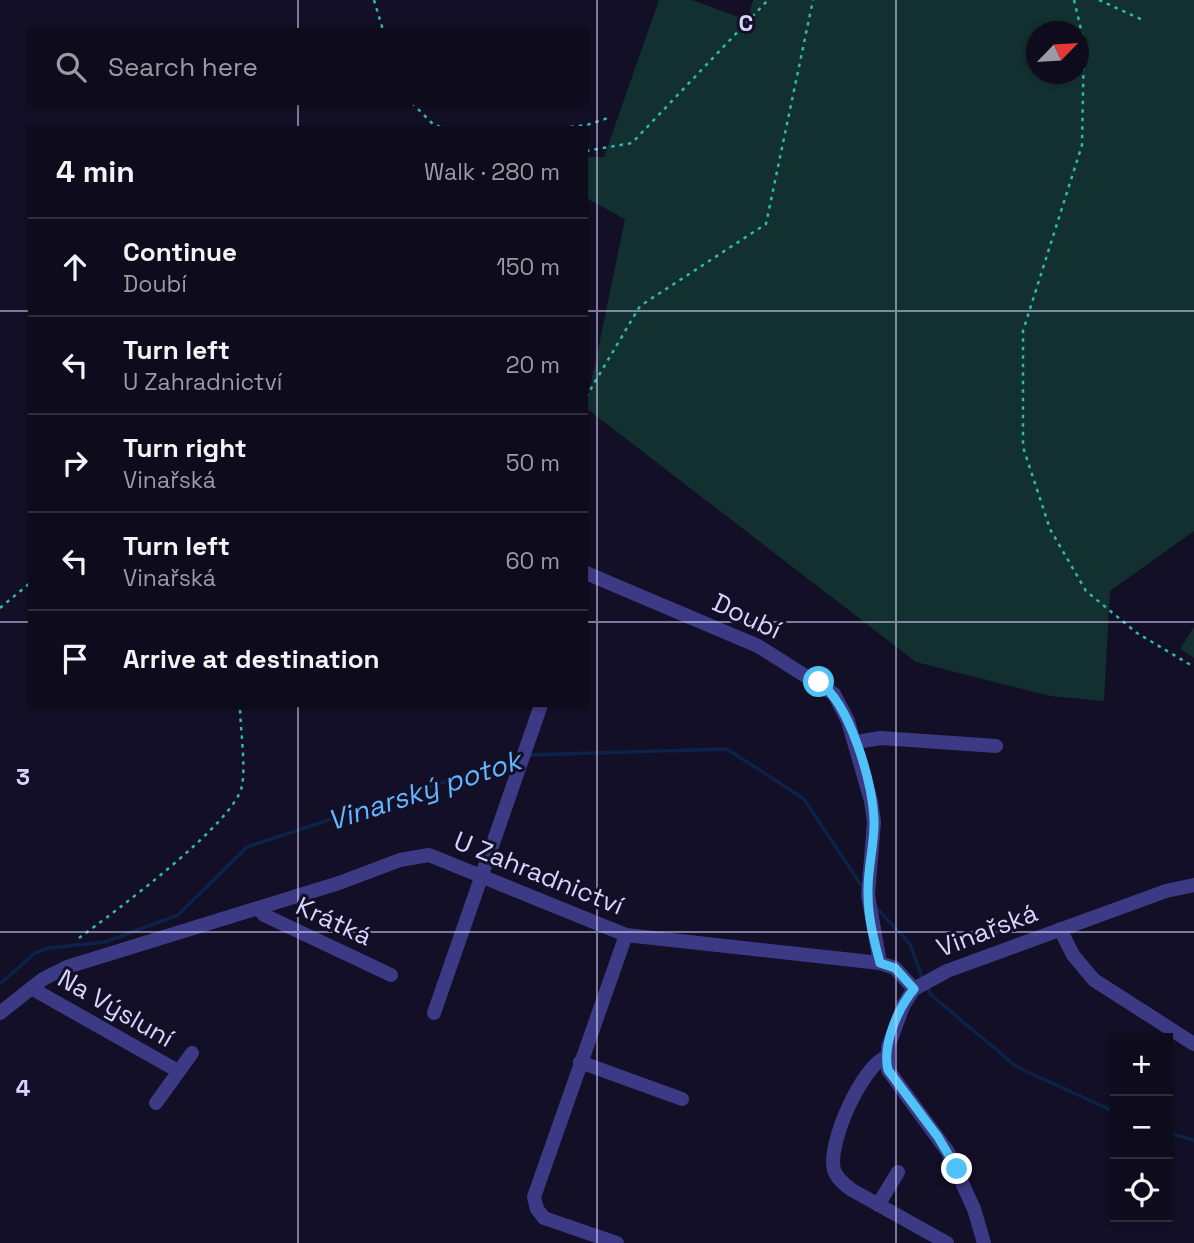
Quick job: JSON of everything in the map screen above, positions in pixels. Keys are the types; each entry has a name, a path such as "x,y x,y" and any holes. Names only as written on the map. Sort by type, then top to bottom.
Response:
{"street":[{"name":"Doubí","path":"588,574 737,636 819,682 839,703 856,742 873,812 868,895 880,963"},
{"path":"434,1013 484,877 540,707"},
{"path":"856,742 881,738 996,746"},
{"name":"U Zahradnictví","path":"0,1013 31,988 67,967 258,908 400,859 429,855 626,935 880,963 895,968 914,989"},
{"name":"Vinařská","path":"886,1057 898,1016 914,989 956,967 1166,891 1194,885"},
{"name":"Krátká","path":"258,908 264,915 391,975"},
{"path":"1060,929 1073,956 1094,980 1194,1044"},
{"path":"617,1243 544,1218 537,1209 534,1197 626,935"},
{"name":"Na Výsluní","path":"31,988 178,1071"},
{"name":"Na Výsluní","path":"156,1102 192,1053"},
{"path":"947,1243 843,1183 833,1163 846,1114 872,1067 886,1057 891,1077 948,1152 974,1209 984,1243"},
{"path":"580,1062 681,1099"},
{"path":"878,1205 898,1172"}],"path":[{"path":"374,0 382,28"},
{"path":"588,151 632,143 768,0"},
{"path":"588,394 640,306 766,224 813,0"},
{"path":"1074,0 1084,42 1082,145 1023,331 1023,447 1050,529 1086,591 1137,633 1194,667"},
{"path":"1099,0 1145,21"},
{"path":"414,105 438,126"},
{"path":"579,126 611,117"},
{"path":"0,608 28,585"},
{"path":"79,938 227,814 242,786 240,707"}],"green space":[{"path":"659,0 692,0 747,20 753,0 1194,0 1194,531 1110,591 1104,701 1050,696 916,662 588,410 588,398 625,219 588,199 588,157 604,157"},
{"path":"1194,627 1194,658 1180,649"}],"waterway":[{"name":"Vinarský potok","path":"528,755 727,749 804,799 863,888"},
{"name":"Vinarský potok","path":"0,984 35,953 49,948 105,942 178,915 247,847 517,758"},
{"name":"Vinarský potok","path":"875,906 910,944 923,980"},
{"name":"Vinarský potok","path":"927,987 931,995 1017,1067 1110,1110"},
{"name":"Vinarský potok","path":"1173,1134 1194,1140"}],"route":[{"path":"819,682 834,694 848,721 871,801 874,821 868,895 874,942 880,963 895,968 914,989 898,1016 888,1047 886,1064 891,1077 938,1137 957,1169"}]}
